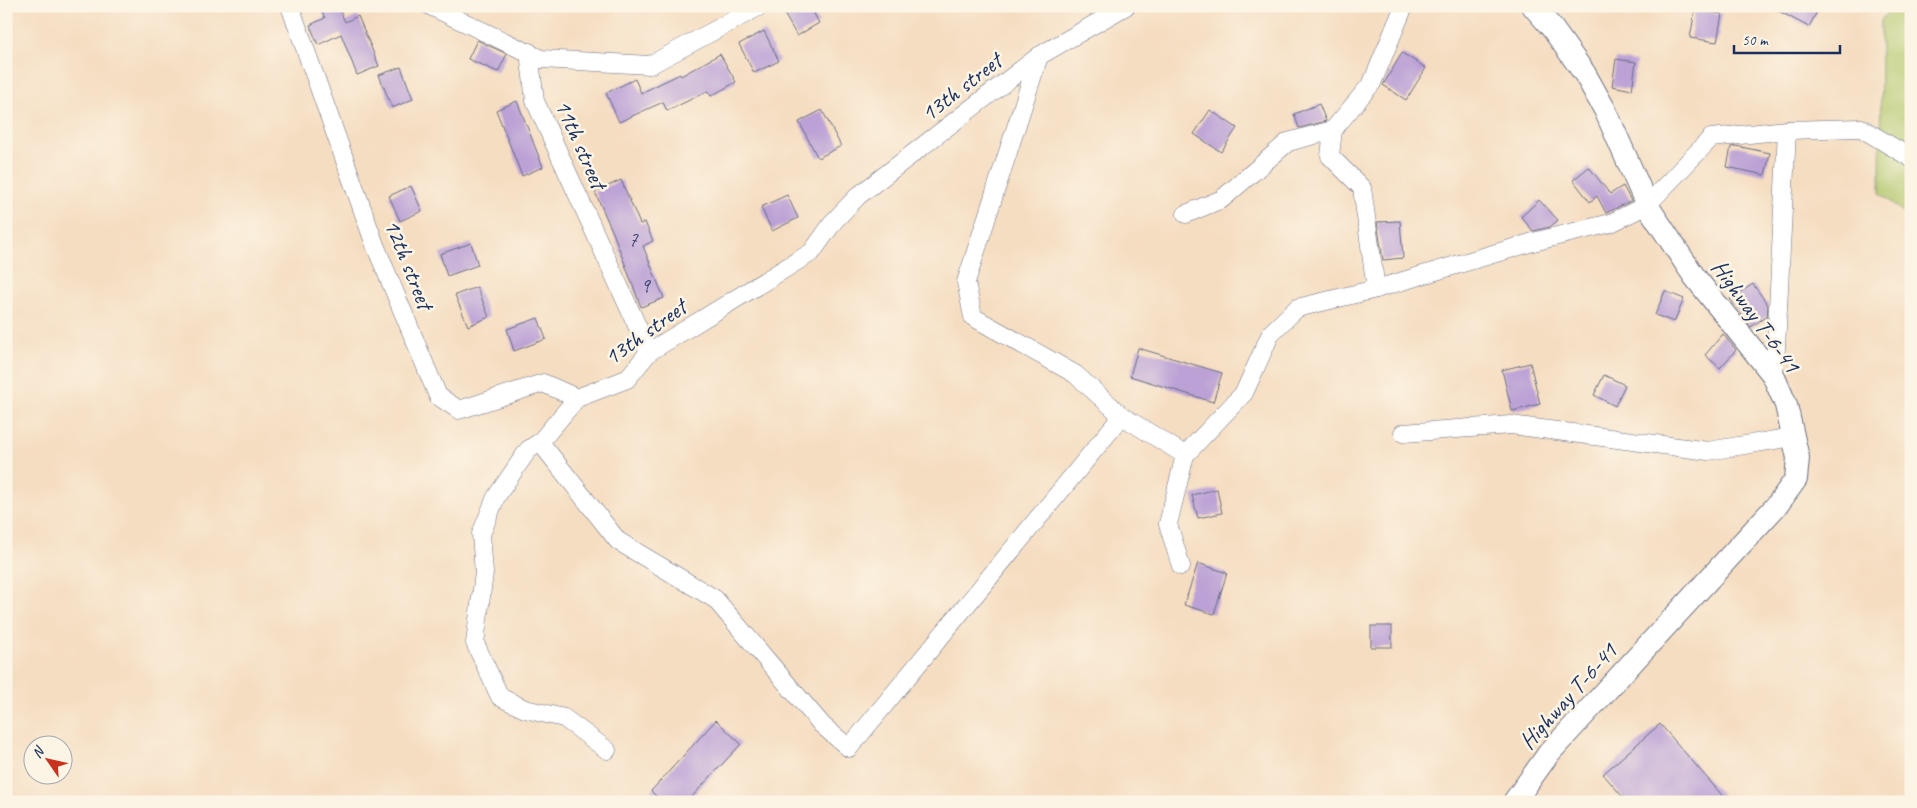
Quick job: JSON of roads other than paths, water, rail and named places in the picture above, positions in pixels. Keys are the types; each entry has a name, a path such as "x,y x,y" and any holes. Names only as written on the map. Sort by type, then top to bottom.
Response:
{"main road":[{"name":"Highway T-6-41","path":"1514,802 1549,753 1778,504 1796,479 1798,458 1786,405 1773,375 1694,276 1647,205 1605,110 1585,74 1552,28 1533,6"}],"street":[{"name":"12th street","path":"290,6 374,245 438,396 459,410 543,383 578,398"},
{"path":"430,6 541,58 650,65 760,6"},
{"name":"13th street","path":"607,750 564,718 526,709 500,698 475,642 484,573 481,534 496,496 528,450 540,442 578,398 627,379 649,352 812,252 834,221 858,196 1039,56 1126,6"},
{"path":"1376,289 1362,188 1330,156 1333,130 1372,83 1404,6"},
{"name":"11th street","path":"529,52 535,101 649,352"},
{"path":"1039,56 966,282 973,317 1075,374 1122,416 1185,455"},
{"path":"1181,566 1168,524 1185,455 1244,393 1271,333 1297,308 1376,289 1533,242 1611,223 1647,205 1711,138 1787,130 1860,128 1911,158"},
{"path":"1186,214 1222,199 1288,142 1333,130"},
{"path":"1773,375 1787,130"},
{"path":"540,442 618,541 715,599 822,725 849,748 1122,416"},
{"path":"1403,433 1512,425 1708,451 1793,437"}]}
